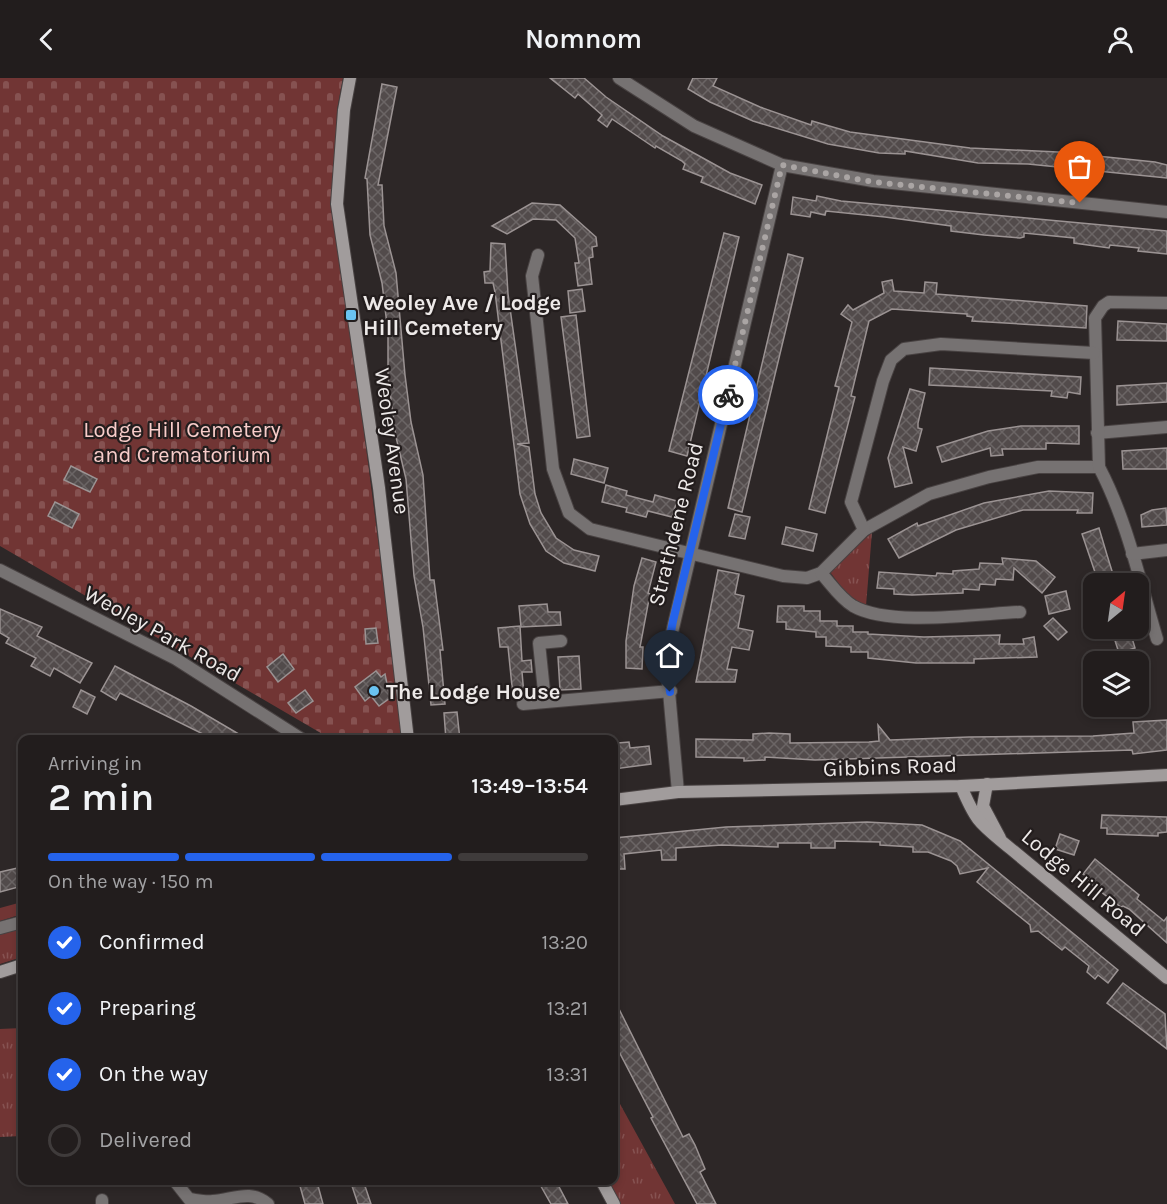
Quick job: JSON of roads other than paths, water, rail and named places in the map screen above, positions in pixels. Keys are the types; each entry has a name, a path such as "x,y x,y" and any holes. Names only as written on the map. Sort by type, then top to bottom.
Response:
{"street":[{"name":"Weoley Avenue","path":"350,78 344,110 337,204 379,488 407,735"},
{"path":"619,78 694,126 782,165 873,182 1167,212"},
{"name":"Strathdene Road","path":"678,792 666,658 782,165"},
{"path":"538,255 532,276 553,469 569,513 590,529 783,576 807,578 820,573 864,530 929,494 989,477 1038,467 1099,467"},
{"path":"1157,639 1132,554 1108,485 1099,467 1096,433 1095,318 1102,306 1122,300 1167,303"},
{"path":"864,530 851,502 883,381 891,360 904,349 941,344 1094,353"},
{"path":"1096,433 1167,427"},
{"path":"1132,554 1167,550"},
{"name":"Weoley Park Road","path":"0,570 176,659 295,735"},
{"path":"820,573 841,598 865,612 901,617 1020,612"},
{"path":"545,700 539,643 561,641"},
{"path":"524,704 545,700 670,692"},
{"name":"Gibbins Road","path":"618,800 678,792 961,786 1167,775"},
{"name":"Lodge Hill Road","path":"987,784 983,806 1002,841"},
{"name":"Lodge Hill Road","path":"961,786 974,817 986,831 1002,841 1167,978"},
{"path":"0,928 18,923"},
{"path":"0,972 18,966"},
{"path":"177,1185 186,1201 210,1202 248,1194 259,1196 268,1204"},
{"path":"604,1185 614,1204"}],"place":[{"name":"Weoley Ave / Lodge Hill Cemetery","path":"351,315"},
{"name":"The Lodge House","path":"374,691"}],"park label":[{"name":"Lodge Hill Cemetery and Crematorium","path":"182,442"}]}
